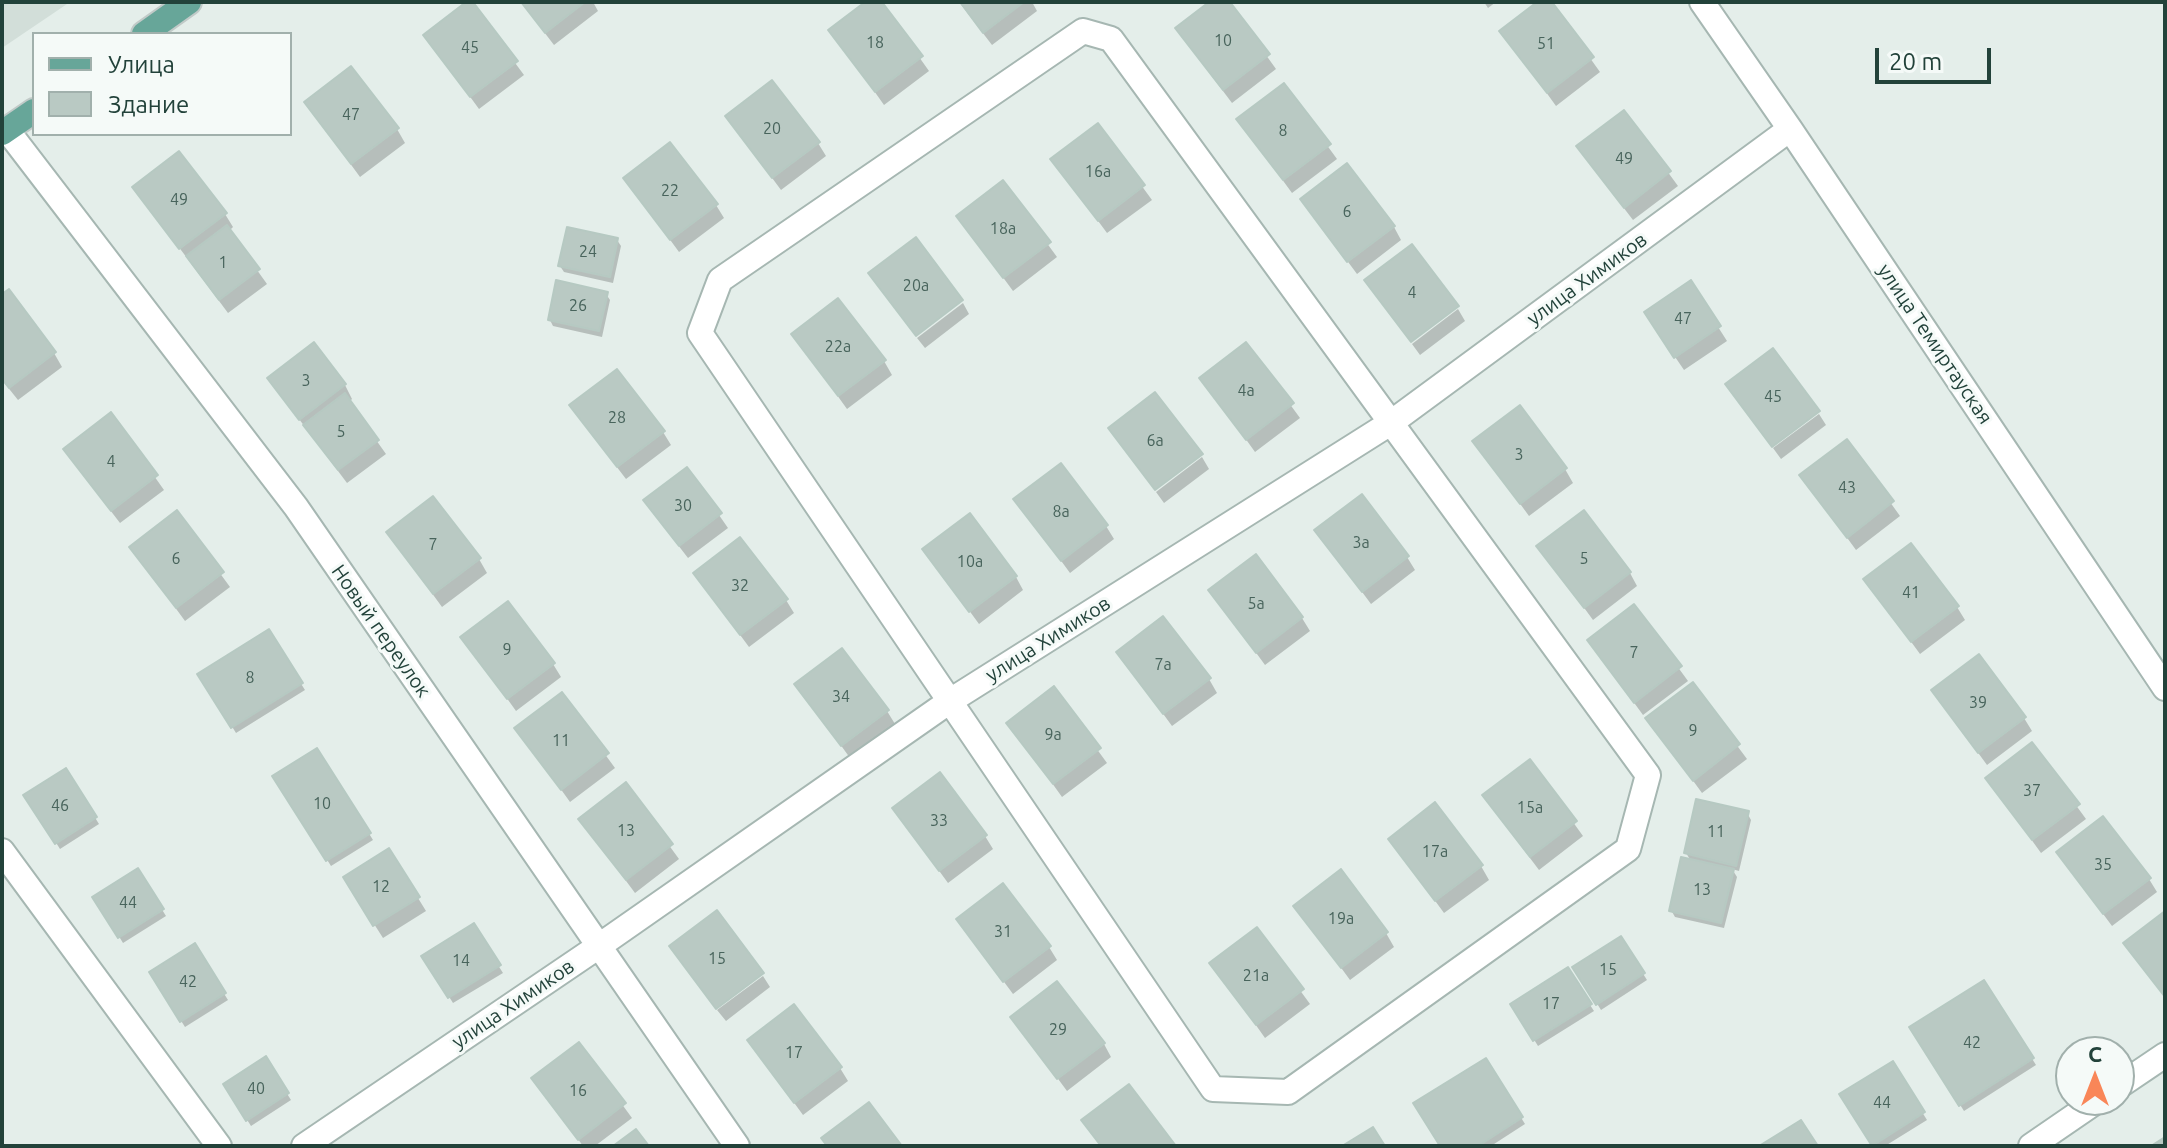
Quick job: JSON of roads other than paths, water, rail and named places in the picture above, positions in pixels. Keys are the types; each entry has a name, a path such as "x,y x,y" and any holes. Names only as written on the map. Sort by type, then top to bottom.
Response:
{"main road":[{"path":"147,32 189,2"},
{"path":"4,131 32,112"}],"street":[{"name":"улица Темиртауская","path":"1702,2 2165,688"},
{"path":"1083,31 1111,39 1392,422 1648,775 1628,849 1288,1092 1213,1089 700,333 720,280 1083,31"},
{"name":"улица Химиков","path":"304,1146 599,946 950,701 1392,422 1790,129"},
{"name":"Новый переулок","path":"4,131 296,507 737,1146"},
{"path":"2,851 219,1146"},
{"path":"2135,1075 2165,1055"},
{"path":"2031,1146 2075,1116"}]}
